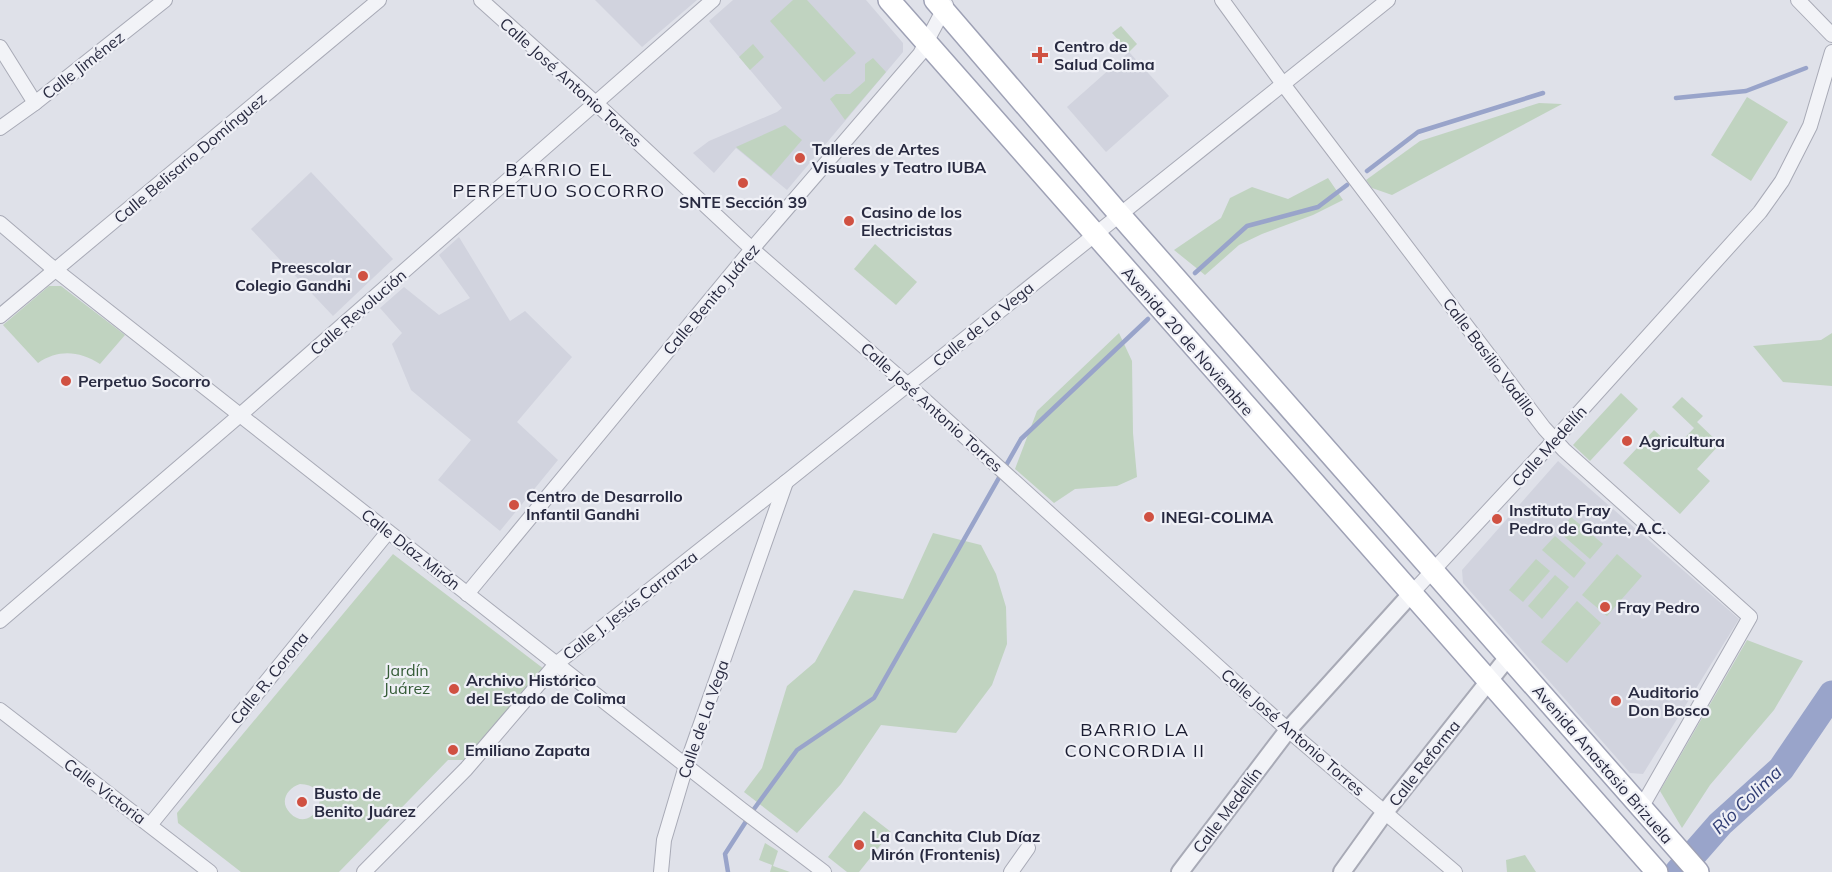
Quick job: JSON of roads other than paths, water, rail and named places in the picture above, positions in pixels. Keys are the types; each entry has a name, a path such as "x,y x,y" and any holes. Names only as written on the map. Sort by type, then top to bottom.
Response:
{"main road":[{"name":"Avenida 20 de Noviembre","path":"889,0 1488,681"},
{"name":"Avenida 20 de Noviembre","path":"943,3 1120,215 1508,657"},
{"name":"Avenida Anastasio Brizuela","path":"1508,657 1698,872"},
{"name":"Avenida Anastasio Brizuela","path":"1488,681 1657,872"}],"street":[{"name":"Calle Jiménez","path":"0,128 165,0"},
{"name":"Calle Belisario Domínguez","path":"0,316 379,0"},
{"name":"Calle José Antonio Torres","path":"481,0 752,249 908,385 1288,730 1455,872"},
{"name":"Calle Revolución","path":"0,621 240,415 712,0"},
{"name":"Calle Basilio Vadillo","path":"1222,0 1283,84 1554,440 1750,617 1646,814"},
{"name":"Calle de La Vega","path":"661,872 664,840 686,766 786,482 1388,0"},
{"path":"1798,0 1832,35"},
{"name":"Calle Benito Juárez","path":"467,594 752,249 920,54 943,3"},
{"path":"0,47 35,103"},
{"name":"Calle Medellín","path":"1180,872 1288,730 1760,212 1782,181 1810,126 1832,52"},
{"name":"Calle Díaz Mirón","path":"0,223 388,532 824,872"},
{"name":"Calle J. Jesús Carranza","path":"364,872 466,769 556,664 786,482"},
{"name":"Calle R. Corona","path":"150,825 388,532"},
{"name":"Calle Reforma","path":"1342,872 1385,812 1508,657"},
{"name":"Calle Victoria","path":"0,710 210,872"},
{"path":"1011,872 1028,848"}],"waterway":[{"path":"1676,98 1746,91 1806,68"},
{"path":"1367,171 1418,132 1543,93"},
{"path":"1195,273 1247,226 1318,207 1347,185"},
{"path":"728,872 725,854 797,750 874,698 1021,439 1148,319"},
{"name":"Río Colima","path":"1678,872 1720,824 1781,769 1832,694"}],"place":[{"name":"Centro de Salud Colima","path":"1040,55"},
{"name":"Talleres de Artes Visuales y Teatro IUBA","path":"800,158"},
{"name":"SNTE Sección 39","path":"743,183"},
{"name":"Casino de los Electricistas","path":"849,221"},
{"name":"Preescolar Colegio Gandhi","path":"363,276"},
{"name":"Perpetuo Socorro","path":"66,381"},
{"name":"Agricultura","path":"1627,441"},
{"name":"Centro de Desarrollo Infantil Gandhi","path":"514,505"},
{"name":"INEGI-COLIMA","path":"1149,517"},
{"name":"Instituto Fray Pedro de Gante, A.C.","path":"1497,519"},
{"name":"Fray Pedro","path":"1605,607"},
{"name":"Archivo Histórico del Estado de Colima","path":"454,689"},
{"name":"Auditorio Don Bosco","path":"1616,701"},
{"name":"Emiliano Zapata","path":"453,750"},
{"name":"Busto de Benito Juárez","path":"302,802"},
{"name":"La Canchita Club Díaz Mirón (Frontenis)","path":"859,845"}],"district":[{"name":"BARRIO EL PERPETUO SOCORRO","path":"559,180"},
{"name":"BARRIO LA CONCORDIA II","path":"1135,740"}],"park label":[{"name":"Jardín Juárez","path":"407,679"}]}
